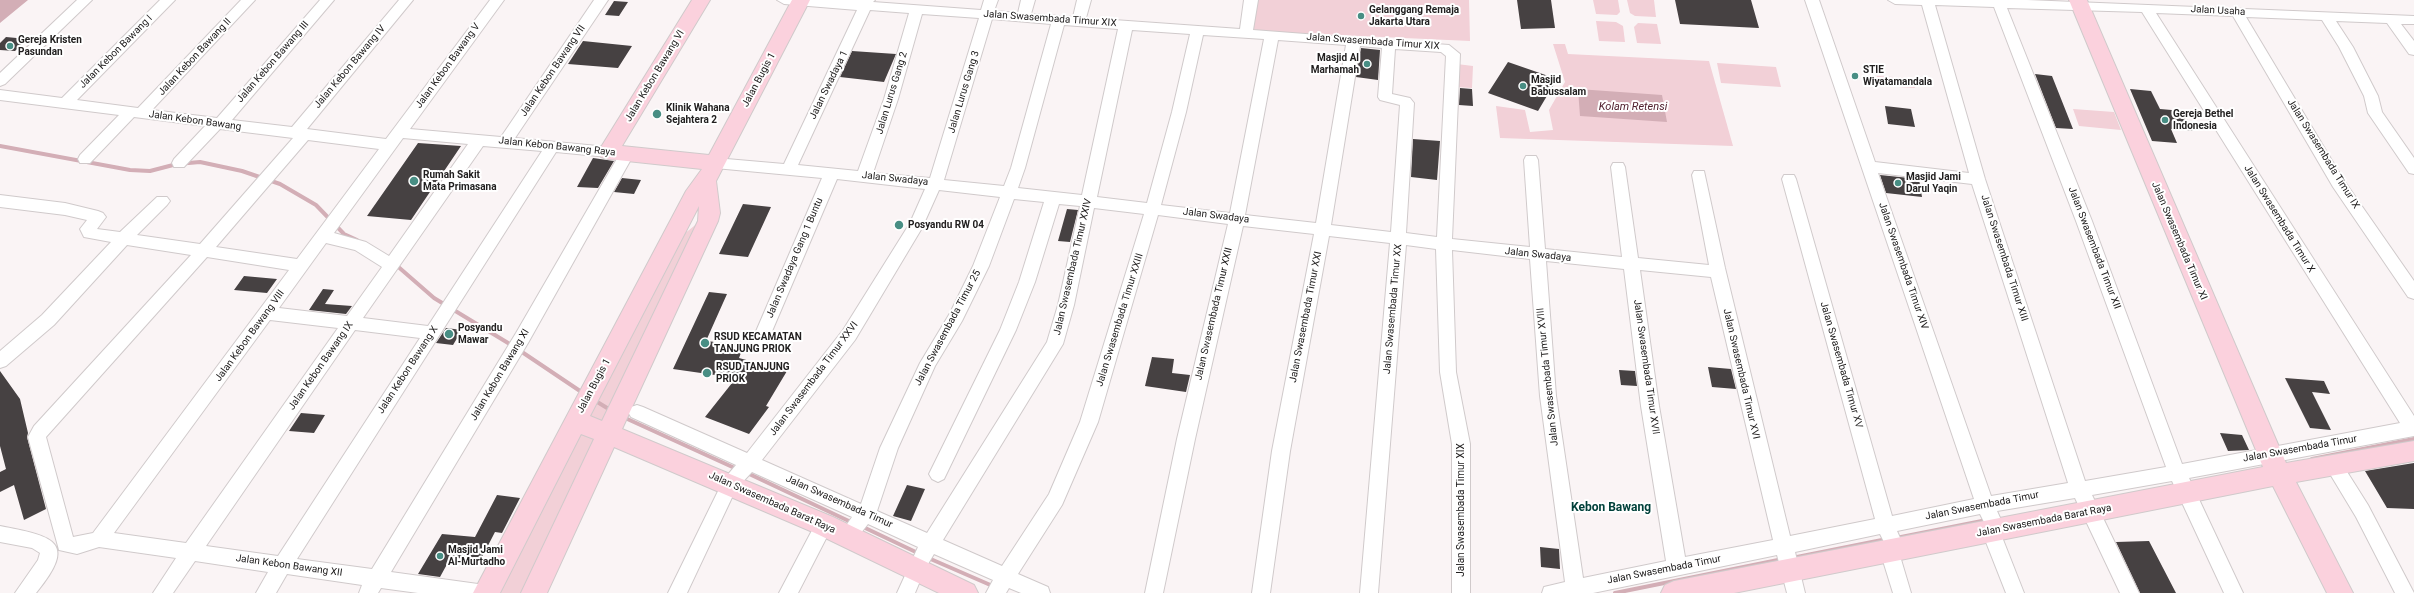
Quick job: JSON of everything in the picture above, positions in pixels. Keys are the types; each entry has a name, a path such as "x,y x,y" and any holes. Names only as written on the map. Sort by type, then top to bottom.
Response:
{"street":[{"path":"0,81 85,0"},
{"name":"Jalan Kebon Bawang I","path":"65,104 168,0"},
{"name":"Jalan Kebon Bawang II","path":"85,160 135,113 248,0"},
{"name":"Jalan Kebon Bawang III","path":"179,163 218,124 327,0"},
{"name":"Jalan Kebon Bawang IV","path":"99,538 77,546 66,544 37,437 40,431 266,180 300,134 406,0"},
{"name":"Jalan Kebon Bawang V","path":"399,133 497,0"},
{"name":"Jalan Kebon Bawang VII","path":"505,142 601,0"},
{"name":"Jalan Kebon Bawang VI","path":"618,153 701,0"},
{"name":"Jalan Swasembada Timur XIX","path":"795,0 915,6 986,15 1389,43 1444,48 1453,54 1444,244 1448,372 1461,444 1461,593"},
{"name":"Jalan Bugis 1","path":"486,593 592,388 683,219 696,191 710,172 795,0"},
{"name":"Jalan Lurus Gang 3","path":"935,183 965,92 991,0"},
{"path":"1023,17 1028,0"},
{"path":"1079,21 1084,0"},
{"path":"1246,32 1251,0"},
{"name":"Jalan Swasembada Timur XIV","path":"1812,0 2015,593"},
{"path":"1895,0 1927,1"},
{"name":"Jalan Usaha","path":"1927,1 1999,4 2079,3 2146,8 2414,20"},
{"name":"Jalan Swasembada Timur XIII","path":"1927,1 1978,179 2084,500 2130,593"},
{"name":"Jalan Swadaya 1","path":"789,169 867,3"},
{"name":"Jalan Swasembada Timur XI","path":"2079,3 2274,464 2340,593"},
{"name":"Jalan Swasembada Timur XII","path":"1999,4 2084,221 2182,483 2234,593"},
{"name":"Jalan Lurus Gang 2","path":"864,176 891,99 915,6"},
{"name":"Jalan Swasembada Timur X","path":"2146,8 2414,436"},
{"name":"Jalan Swasembada Timur IX","path":"2238,12 2338,183 2414,293"},
{"path":"2326,16 2346,46 2371,96 2375,113 2414,169"},
{"name":"Jalan Swasembada Timur 25","path":"856,526 869,508 889,448 928,363 956,316 980,266 1009,193 1059,19"},
{"path":"2391,19 2414,51"},
{"name":"Jalan Swasembada Timur XXIV","path":"906,593 923,557 1055,344 1066,305 1126,24"},
{"name":"Jalan Swasembada Timur XXIII","path":"1002,583 1056,498 1089,422 1179,112 1198,29"},
{"name":"Jalan Swasembada Timur XXII","path":"1154,593 1191,416 1237,218 1272,35"},
{"name":"Jalan Swasembada Timur XXI","path":"1261,593 1281,451 1322,230 1354,41"},
{"name":"Jalan Swasembada Timur XX","path":"1369,593 1398,239 1407,103 1404,100 1385,97 1389,43"},
{"name":"Jalan Kebon Bawang","path":"0,95 390,145"},
{"name":"Jalan Kebon Bawang Raya","path":"399,133 618,153 710,172"},
{"name":"Jalan Kebon Bawang VIII","path":"99,538 325,235 399,133"},
{"name":"Jalan Kebon Bawang IX","path":"162,593 479,140"},
{"name":"Jalan Kebon Bawang X","path":"265,593 552,147"},
{"name":"Jalan Kebon Bawang XI","path":"373,585 522,338 618,153"},
{"name":"Jalan Swasembada Timur XVIII","path":"1531,160 1536,256 1548,396 1576,590"},
{"name":"Jalan Swasembada Timur XVII","path":"1618,167 1650,406 1675,547 1676,567"},
{"path":"1870,167 1978,179"},
{"name":"Jalan Swadaya","path":"710,172 789,169 935,183 1009,193 1088,200 1237,218 1536,256 1718,272"},
{"path":"534,593 610,430 631,405 706,226 710,213 710,172"},
{"name":"Jalan Swadaya Gang 1 Buntu","path":"758,343 832,173"},
{"name":"Jalan Swasembada Timur XVI","path":"1699,175 1718,272 1789,566"},
{"name":"Jalan Swasembada Timur XV","path":"1790,179 1886,525 1894,549 1902,593"},
{"name":"Jalan Swasembada Timur XXVI","path":"677,593 732,482 748,464 849,334 918,224 935,183"},
{"path":"938,474 1008,330 1027,282 1053,197"},
{"path":"0,201 65,209 95,216 98,219 88,232 301,266"},
{"path":"0,361 48,320 125,237 162,201"},
{"path":"683,219 701,216 706,222 706,226"},
{"path":"325,235 348,240 395,262"},
{"path":"267,313 352,322 432,333"},
{"name":"Jalan Swasembada Timur","path":"631,405 748,464 856,526"},
{"name":"Jalan Swasembada Barat Raya","path":"578,416 732,482 824,525 856,526 923,557 965,593"},
{"name":"Jalan Swasembada Timur","path":"2274,464 2414,436"},
{"name":"Jalan Swasembada Barat Raya","path":"1674,593 1789,566 1894,549 1991,521 2084,500 2182,483 2274,464 2333,464 2414,436"},
{"path":"2333,464 2362,511 2405,593"},
{"name":"Jalan Swasembada Timur","path":"1551,593 1576,590 1676,567 1789,566 1886,525 1991,521"},
{"path":"788,593 824,525"},
{"path":"0,534 36,541 49,549 50,554 45,566 24,593"},
{"name":"Jalan Kebon Bawang XII","path":"99,538 282,566 373,585 478,593"},
{"path":"923,557 1002,583 1041,593"}],"shaded area":[{"name":"Gelanggang Remaja Jakarta Utara","path":"1254,0 1469,0 1470,41 1251,31"},
{"path":"1593,0 1618,0 1620,12 1617,15 1596,14"},
{"path":"1627,0 1654,0 1656,17 1635,16 1630,13"},
{"path":"1596,21 1616,22 1623,26 1625,42 1599,41"},
{"path":"1638,23 1657,24 1661,44 1637,43 1634,27"},
{"path":"1553,44 1565,44 1568,54 1709,61 1733,146 1500,138 1496,106 1525,110 1530,132 1553,130 1549,110 1565,82"},
{"path":"1717,63 1776,67 1781,87 1721,83"},
{"path":"1457,64 1473,66 1472,88 1456,87"},
{"path":"1877,76 1911,78 1915,88 1880,86"},
{"path":"2073,109 2114,112 2121,130 2079,126"},
{"path":"699,222 525,593 498,593 684,234"}],"water":[{"path":"0,0 28,0 0,23"},
{"name":"Kolam Retensi","path":"1578,89 1662,95 1667,122 1580,116"}],"building":[{"path":"1517,0 1551,0 1555,28 1521,29"},
{"path":"1675,0 1751,0 1759,28 1680,24"},
{"path":"614,1 628,2 619,16 605,15"},
{"name":"Gereja Kristen Pasundan","path":"6,37 27,39 15,51 0,50 0,43"},
{"path":"583,41 632,46 618,68 568,64"},
{"name":"Masjid Al Marhamah","path":"1361,48 1380,50 1378,80 1356,77"},
{"path":"852,51 896,54 884,82 840,77"},
{"name":"Masjid Babussalam","path":"1508,62 1557,79 1538,111 1488,93"},
{"path":"2035,74 2052,76 2073,129 2056,128"},
{"path":"1460,88 1472,89 1473,106 1459,105"},
{"name":"Gereja Bethel Indonesia","path":"2130,89 2151,91 2160,109 2183,111 2193,131 2171,129 2177,143 2152,141"},
{"path":"1885,106 1911,109 1915,127 1888,124"},
{"path":"1413,139 1440,141 1437,180 1411,177"},
{"name":"Rumah Sakit Mata Primasana","path":"418,143 461,146 411,220 367,216"},
{"path":"593,158 614,161 598,188 577,187"},
{"name":"Masjid Jami Darul Yaqin","path":"1880,175 1919,179 1922,197 1886,193"},
{"path":"622,178 641,180 634,194 614,192"},
{"path":"743,204 771,207 748,257 719,254"},
{"path":"1067,209 1078,210 1070,242 1058,241"},
{"path":"244,276 277,279 267,293 234,290"},
{"path":"323,289 334,290 325,304 352,306 346,314 309,310"},
{"name":"RSUD KECAMATAN TANJUNG PRIOK","path":"709,292 727,294 706,341 744,345 739,358 787,371 766,406 769,407 749,434 705,417 736,378 673,369"},
{"path":"446,328 462,330 453,345 436,343"},
{"path":"1152,357 1174,359 1172,373 1190,375 1186,392 1145,386"},
{"path":"1708,367 1731,369 1736,389 1712,387"},
{"path":"1619,370 1635,371 1637,386 1621,385"},
{"path":"0,371 20,399 28,433 27,437 46,509 24,520 14,485 0,492 0,472 6,469 0,446"},
{"path":"2285,378 2324,381 2330,394 2312,392 2331,430 2310,428"},
{"path":"301,413 325,415 314,433 289,431"},
{"path":"2220,433 2242,435 2249,450 2228,451"},
{"path":"2414,463 2414,509 2387,508 2365,471"},
{"path":"907,485 925,489 911,521 893,516"},
{"path":"497,495 520,498 502,533 495,532 480,561 451,557 440,577 418,574 442,534 475,537"},
{"path":"2149,541 2176,593 2140,593 2116,542"},
{"path":"1540,547 1559,549 1560,569 1541,567"}],"waterway":[{"path":"0,146 130,170 150,171 177,164 200,162 242,171 280,184 316,205 344,234 357,240"},
{"path":"395,264 434,298 513,346"},
{"path":"519,350 583,393"},
{"path":"594,400 612,411"},
{"path":"623,417 739,470"},
{"path":"2312,459 2414,439"},
{"path":"745,472 853,523"},
{"path":"1896,538 1987,520"},
{"path":"861,526 920,554"},
{"path":"1792,558 1887,539"},
{"path":"926,557 995,587"},
{"path":"1615,593 1783,559"}],"place":[{"name":"Gelanggang Remaja Jakarta Utara","path":"1361,16"},
{"name":"Gereja Kristen Pasundan","path":"10,46"},
{"name":"Masjid Al Marhamah","path":"1367,64"},
{"name":"STIE Wiyatamandala","path":"1855,76"},
{"name":"Masjid Babussalam","path":"1523,86"},
{"name":"Klinik Wahana Sejahtera 2","path":"657,114"},
{"name":"Gereja Bethel Indonesia","path":"2165,120"},
{"name":"Rumah Sakit Mata Primasana","path":"414,181"},
{"name":"Masjid Jami Darul Yaqin","path":"1898,183"},
{"name":"Posyandu RW 04","path":"899,225"},
{"name":"Posyandu Mawar","path":"449,334"},
{"name":"RSUD KECAMATAN TANJUNG PRIOK","path":"705,343"},
{"name":"RSUD TANJUNG PRIOK","path":"707,373"},
{"name":"Masjid Jami Al-Murtadho","path":"440,556"}],"district":[{"name":"Kebon Bawang","path":"1611,508"}]}
